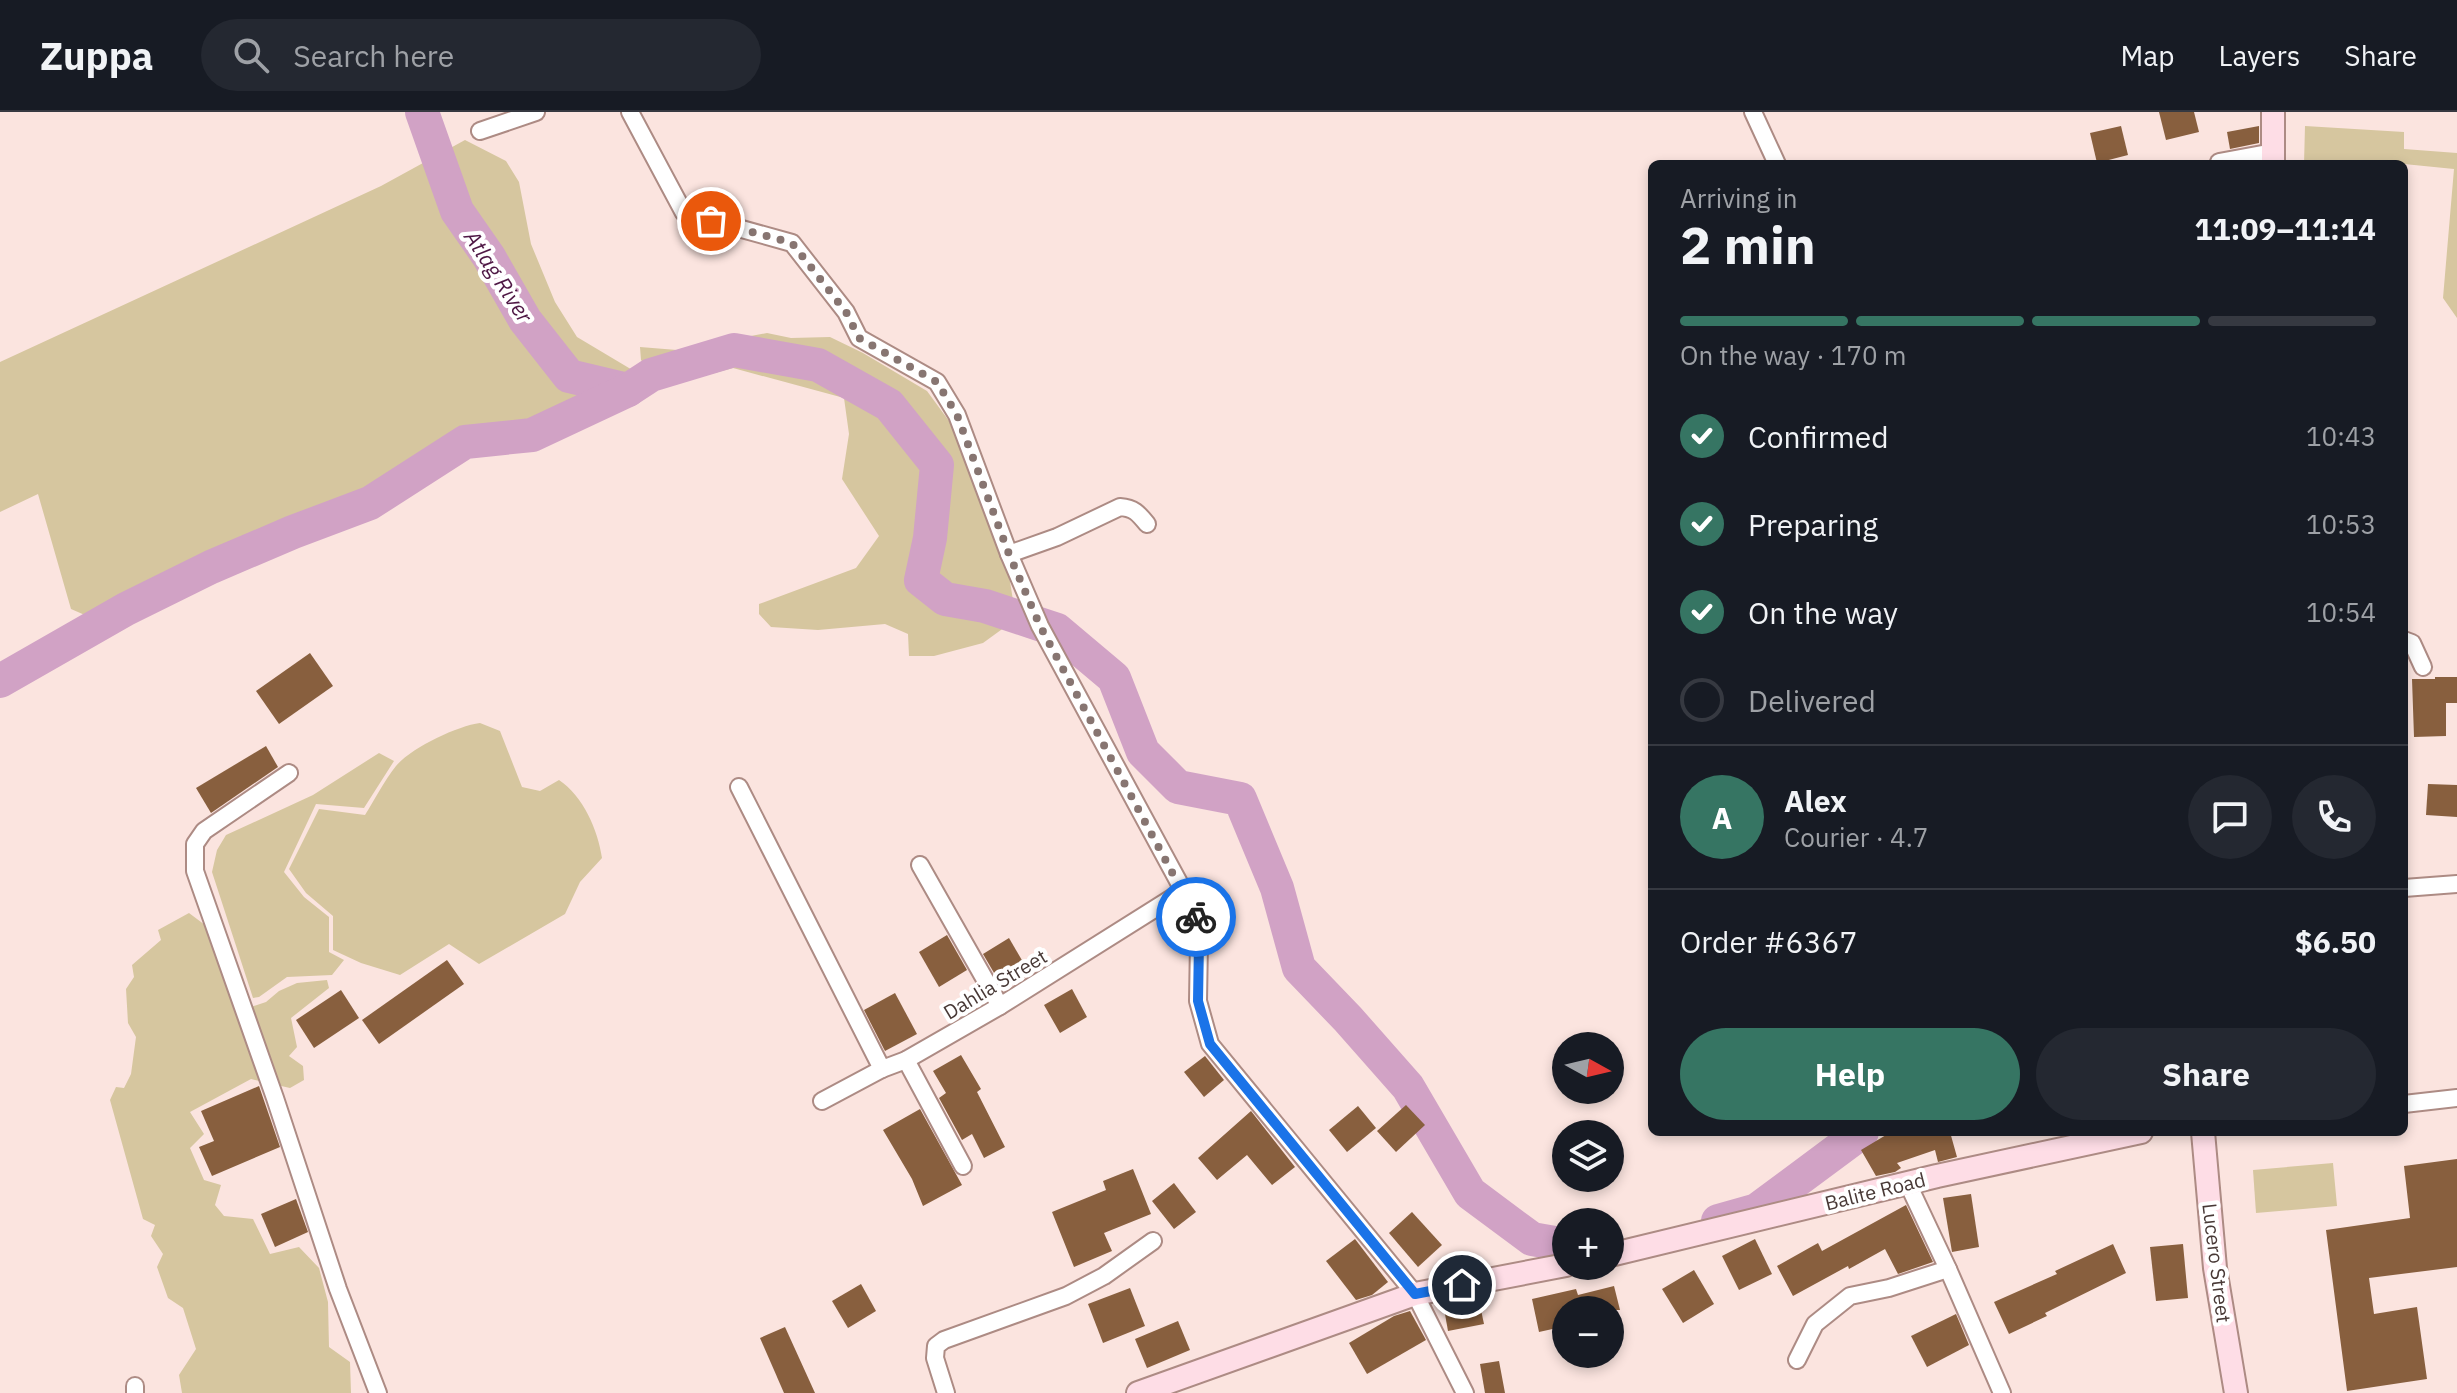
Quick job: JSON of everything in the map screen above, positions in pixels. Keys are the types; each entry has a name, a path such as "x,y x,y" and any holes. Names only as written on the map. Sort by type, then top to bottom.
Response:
{"street":[{"path":"480,131 536,112"},
{"path":"630,112 684,213 792,243 846,312 859,338 937,382 957,415 1009,554 1028,592 1040,626 1196,914 1198,1001 1210,1044 1415,1294 1465,1393"},
{"path":"1753,112 1775,160"},
{"path":"2246,160 2273,158 2273,112"},
{"path":"1009,554 1057,537 1120,507 1131,508 1147,524"},
{"path":"2408,642 2412,643 2423,667"},
{"path":"289,773 204,831 195,844 195,871 338,1289 378,1393"},
{"path":"739,787 882,1069"},
{"path":"920,865 1000,1006"},
{"path":"2408,888 2457,884"},
{"name":"Dahlia Street","path":"822,1101 882,1069 906,1060 1000,1006 1183,891"},
{"path":"906,1060 963,1166"},
{"path":"2408,1104 2457,1098"},
{"name":"Balite Road","path":"1624,1252 2123,1136"},
{"name":"Lucero Street","path":"2203,1136 2215,1268 2236,1393"},
{"path":"1908,1184 2002,1393"},
{"path":"946,1393 935,1358 936,1346 944,1340 1077,1291 1153,1241"},
{"path":"1138,1393 1415,1294 1552,1268"},
{"path":"1797,1360 1815,1324 1850,1296 1889,1288 1948,1269"}],"shaded area":[{"path":"2305,126 2404,132 2404,149 2457,153 2457,318 2443,298 2454,169 2408,164 2408,160 2304,160"},
{"path":"465,140 506,161 519,182 531,244 555,302 577,337 634,371 647,389 544,444 474,454 117,629 71,609 38,494 0,512 0,362 381,186"},
{"path":"767,333 791,338 830,337 927,391 949,421 999,544 1008,569 1016,619 983,643 934,656 909,656 908,634 885,624 818,630 771,627 759,614 759,604 856,568 879,536 842,479 849,434 844,398 733,368 674,384 670,379 661,381 641,360 640,347 677,350"},
{"path":"480,723 500,731 522,787 540,791 559,780 568,787 593,825 602,858 580,882 565,914 479,964 449,944 400,975 333,950 333,916 306,893 289,869 319,809 365,815 403,759 435,739"},
{"path":"379,753 394,761 364,808 316,804 284,872 304,897 329,917 329,952 344,960 332,975 287,977 253,998 212,872 217,850 226,835 313,795"},
{"path":"189,913 205,925 239,1011 266,1002 279,991 297,983 327,980 329,988 291,1018 297,1047 289,1056 303,1066 304,1080 290,1088 251,1079 190,1112 204,1134 190,1148 204,1180 221,1185 215,1205 224,1216 253,1219 270,1254 299,1247 319,1268 328,1302 329,1347 350,1362 351,1393 182,1393 179,1375 196,1349 183,1308 168,1298 157,1267 163,1254 151,1236 155,1225 143,1219 110,1100 116,1087 124,1088 131,1074 136,1037 128,1023 126,989 134,977 132,965 161,940 158,930"},
{"path":"2333,1163 2337,1206 2256,1213 2253,1170"}],"building":[{"path":"2159,112 2194,112 2199,132 2166,140"},
{"path":"2121,126 2128,155 2096,160 2090,133"},
{"path":"2259,126 2259,143 2230,149 2227,132"},
{"path":"310,653 333,686 279,724 256,691"},
{"path":"2457,677 2457,703 2446,703 2446,736 2414,737 2412,679"},
{"path":"266,746 278,767 211,813 196,788"},
{"path":"2428,784 2457,785 2457,817 2426,815"},
{"path":"947,935 967,970 939,987 919,952"},
{"path":"1009,938 1030,974 1004,990 983,954"},
{"path":"447,960 464,984 379,1044 362,1020"},
{"path":"1072,989 1087,1017 1060,1033 1044,1005"},
{"path":"341,990 359,1018 314,1048 296,1020"},
{"path":"895,993 917,1034 885,1051 864,1010"},
{"path":"961,1055 981,1089 977,1092 1005,1147 984,1158 972,1134 962,1140 939,1098 946,1093 933,1071"},
{"path":"1205,1056 1224,1080 1204,1097 1184,1072"},
{"path":"259,1086 280,1147 212,1176 199,1147 214,1141 201,1111"},
{"path":"1406,1105 1425,1125 1396,1152 1377,1131"},
{"path":"1358,1106 1376,1128 1347,1152 1329,1130"},
{"path":"920,1109 962,1185 923,1206 912,1179 883,1130"},
{"path":"1251,1111 1295,1167 1272,1185 1247,1155 1217,1180 1198,1158"},
{"path":"1884,1136 1951,1136 1957,1157 1938,1162 1935,1150 1897,1163 1901,1168 1895,1172 1876,1176 1861,1150"},
{"path":"2457,1159 2457,1267 2369,1278 2374,1314 2417,1307 2427,1379 2347,1391 2326,1230 2410,1218 2404,1166"},
{"path":"1133,1169 1151,1214 1104,1233 1112,1251 1074,1267 1052,1212 1106,1190 1103,1181"},
{"path":"1174,1183 1196,1212 1174,1229 1152,1201"},
{"path":"1971,1194 1979,1247 1952,1252 1943,1198"},
{"path":"296,1199 308,1232 275,1247 261,1214"},
{"path":"1906,1205 1933,1262 1898,1274 1885,1249 1793,1296 1777,1266 1818,1243 1822,1251"},
{"path":"1412,1212 1442,1245 1418,1267 1389,1233"},
{"path":"1355,1239 1388,1282 1372,1295 1356,1300 1326,1261"},
{"path":"1755,1239 1772,1274 1739,1290 1722,1256"},
{"path":"2113,1244 2126,1273 2009,1334 1994,1302 2057,1274 2055,1271"},
{"path":"2183,1244 2188,1298 2156,1301 2150,1247"},
{"path":"1694,1270 1714,1304 1683,1323 1662,1289"},
{"path":"861,1284 876,1311 848,1328 832,1301"},
{"path":"1614,1286 1616,1296 1552,1296 1552,1329 1539,1332 1532,1299 1576,1289 1578,1295"},
{"path":"1130,1288 1145,1326 1103,1343 1088,1304"},
{"path":"1478,1296 1484,1324 1448,1331 1443,1303"},
{"path":"1410,1311 1426,1340 1367,1374 1349,1343 1394,1316"},
{"path":"1956,1314 1969,1345 1927,1367 1911,1336"},
{"path":"1178,1321 1190,1350 1147,1368 1135,1339"},
{"path":"785,1327 815,1393 784,1393 760,1338"},
{"path":"1499,1361 1505,1393 1485,1393 1480,1364"}],"waterway":[{"name":"Atlag River","path":"422,112 457,211 489,257 525,320 569,376 628,390"},
{"path":"0,681 126,609 211,567 370,503 465,442 532,435 628,390 651,375 734,350 818,365 889,405 937,465 930,538 921,580 945,599 985,606 1057,630 1114,678 1143,752 1178,787 1240,799 1277,888 1299,968 1408,1087 1470,1193 1532,1239 1552,1243"},
{"path":"1718,1221 1757,1210 1857,1136"}],"way so far":[{"path":"711,221 792,243 846,312 859,338 937,382 957,415 1009,554 1028,592 1040,626 1196,917"}],"route":[{"path":"1196,917 1199,942 1198,1001 1210,1044 1415,1294 1462,1285"}]}
